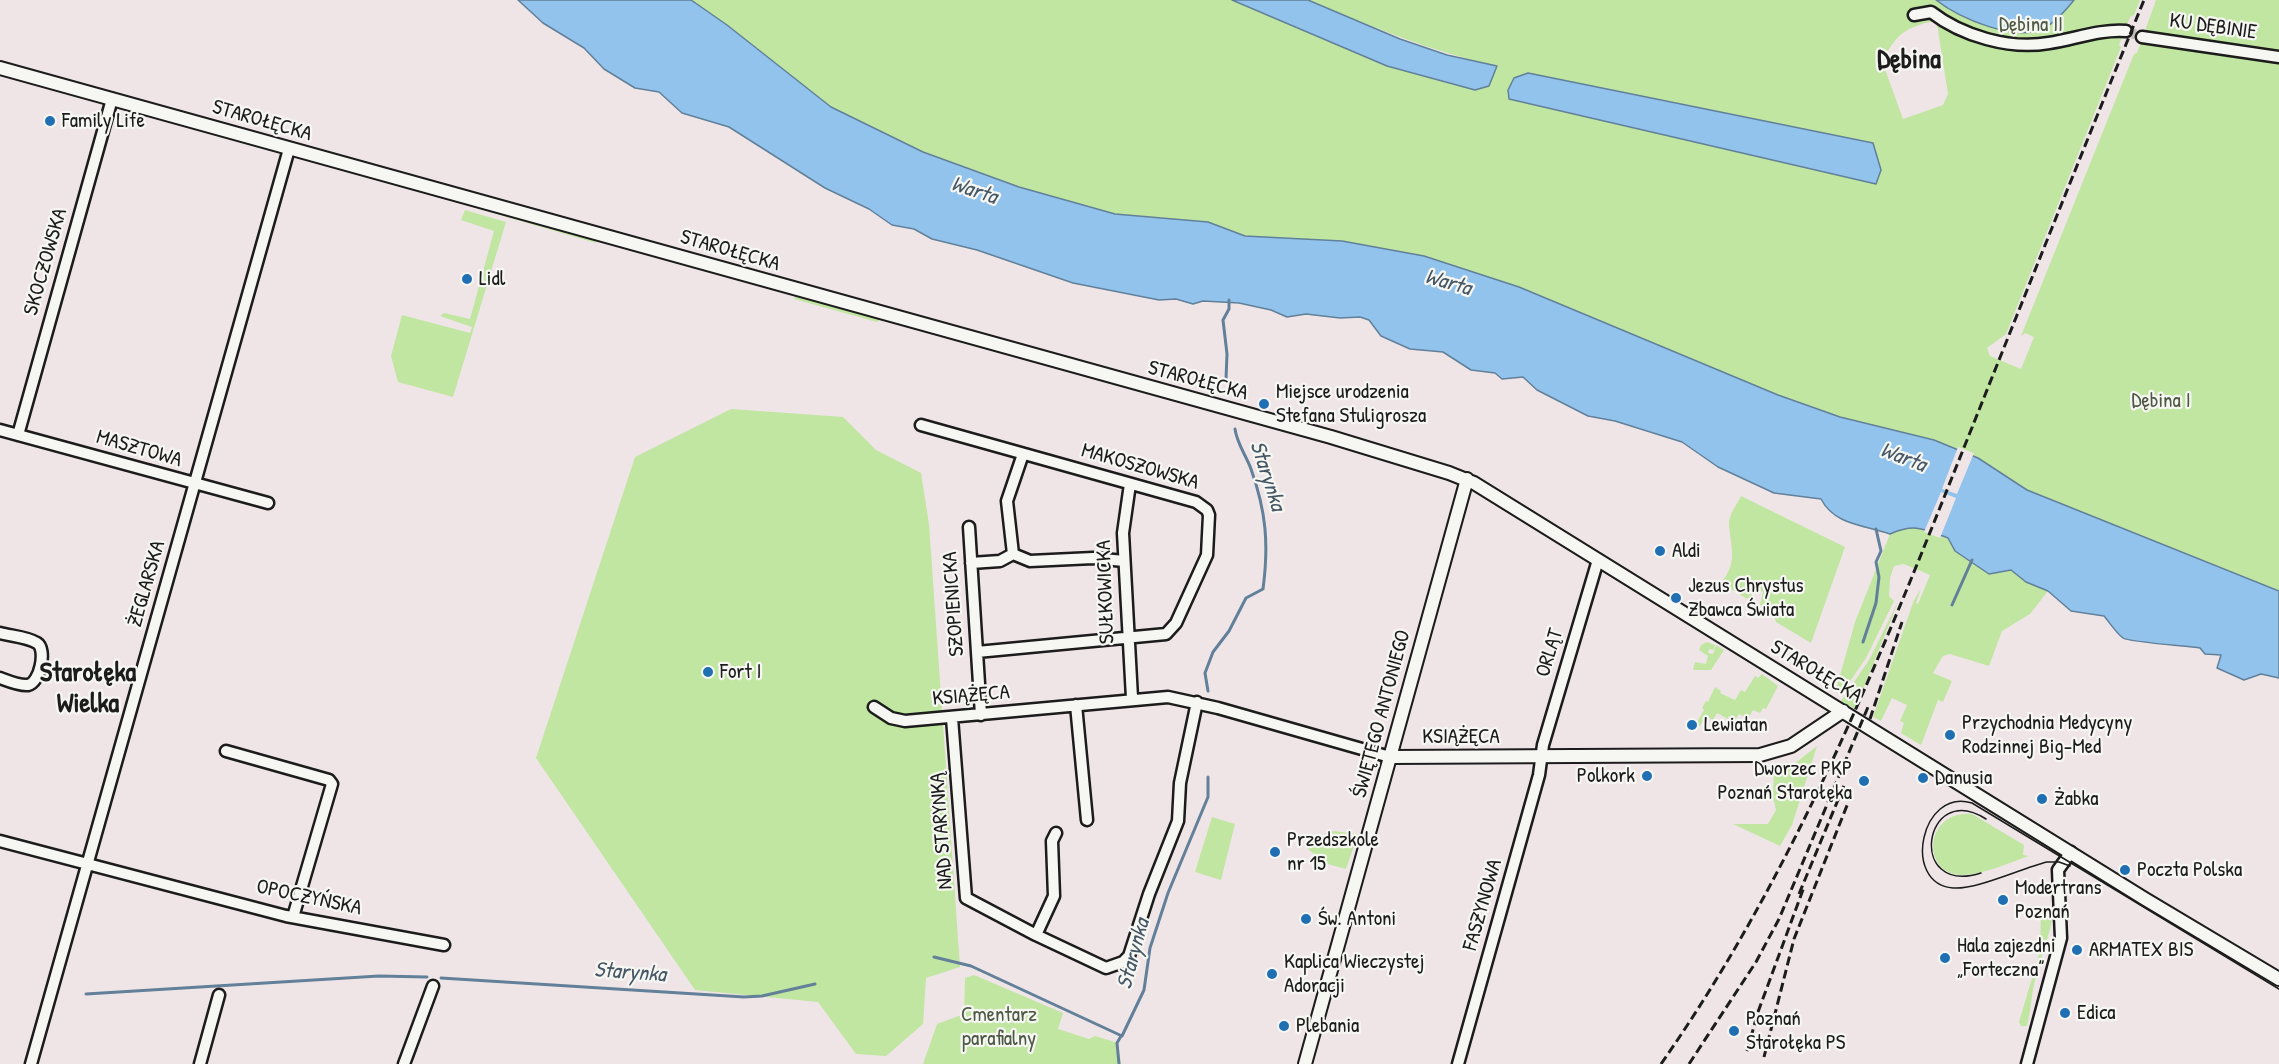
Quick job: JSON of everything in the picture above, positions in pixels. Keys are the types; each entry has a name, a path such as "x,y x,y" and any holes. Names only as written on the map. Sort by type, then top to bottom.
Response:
{"street":[{"path":"1914,15 1930,12 1955,29 2018,44 2048,44 2110,30 2126,31"},
{"name":"KU DĘBINIE","path":"2142,37 2279,57"},
{"name":"STAROŁĘCKA","path":"0,68 1331,437 1467,479 2279,979"},
{"name":"SKOCZOWSKA","path":"18,435 112,99"},
{"name":"ŻEGLARSKA","path":"32,1064 289,149"},
{"name":"MAKOSZOWSKA","path":"921,425 1202,506 1209,515 1207,555 1172,630 1160,636 977,652"},
{"name":"MASZTOWA","path":"0,430 267,503"},
{"path":"1013,554 1007,501 1023,454"},
{"name":"ŚWIĘTEGO ANTONIEGO","path":"1305,1064 1467,479"},
{"name":"SUŁKOWICKA","path":"1130,484 1124,518 1124,561 1132,698"},
{"name":"SZOPIENICKA","path":"969,527 981,715"},
{"path":"1013,554 1030,561 1093,558 1124,561"},
{"path":"971,563 1000,561 1013,554"},
{"name":"ORLĄT","path":"1541,756 1598,560"},
{"path":"0,633 36,642 43,654 36,678 32,683 27,685 0,678"},
{"name":"KSIĄŻĘCA","path":"874,707 891,718 904,721 1132,698 1168,697 1197,702 1391,754 1541,756 1760,755 1791,746 1843,711"},
{"name":"NAD STARYNKĄ","path":"952,717 966,898 1104,968 1128,958 1149,894 1178,820 1179,783 1197,702"},
{"path":"1076,705 1087,820"},
{"path":"226,751 329,780 332,784 293,917"},
{"name":"FASZYNOWA","path":"1458,1064 1539,775 1541,756"},
{"path":"1036,935 1054,896 1052,841 1056,833"},
{"name":"OPOCZYŃSKA","path":"0,841 293,917 444,945"},
{"path":"2027,1064 2061,938 2058,870 2071,852"},
{"path":"404,1064 433,986"},
{"path":"200,1064 219,995"}],"green space":[{"path":"691,0 1232,0 1387,66 1496,66 1424,45 1308,0 2140,0 2134,15 2130,17 2119,45 2121,47 2006,334 1987,348 1990,356 2021,369 2034,337 2025,333 2021,336 2134,54 2137,53 2156,0 2279,0 2279,591 2027,490 1978,458 1934,440 1840,417 1778,395 1519,287 1424,256 1342,241 1245,236 1208,222 1115,214 1019,187 923,152 831,107 727,25","holes":["1934,21 1937,24 1948,94 1943,105 1903,119 1882,61 1892,44 1902,34 1915,26"]},
{"path":"445,197 595,239 596,243 445,199"},
{"path":"465,210 506,222 453,397 398,382 391,356 402,315 470,333 472,327 440,316 444,313 470,319 494,231 461,220"},
{"path":"796,295 881,319 877,322 794,299"},
{"path":"731,409 843,417 876,450 921,473 929,524 960,967 926,978 923,1024 886,1056 856,1054 818,1002 695,990 536,758 635,457"},
{"path":"1741,496 1845,547 1811,643 1776,622 1773,612 1760,605 1763,592 1755,588 1749,600 1721,583 1732,561 1729,520"},
{"path":"1908,526 1921,528 1948,539 1955,551 1989,574 2011,569 2026,582 2048,591 2030,614 2002,631 1989,666 1950,654 1943,656 1933,673 1952,681 1943,702 1938,700 1921,745 1901,733 1904,723 1900,721 1907,705 1892,698 1881,721 1873,717 1914,600 1921,589 1916,603 1918,604 1930,575 1904,564 1894,566 1890,578 1889,596 1894,601 1866,658 1842,693 1836,690 1855,622 1890,534"},
{"path":"1899,600 1855,709 1841,701 1869,660"},
{"path":"1707,642 1715,645 1714,650 1709,649 1708,653 1713,654 1716,645 1724,650 1711,670 1693,670 1695,662 1706,664 1708,656 1699,650 1701,645"},
{"path":"1762,674 1778,686 1766,709 1763,708 1760,713 1753,710 1748,719 1739,714 1735,720 1729,716 1728,719 1717,713 1713,720 1706,716 1700,726 1696,724 1704,710 1702,708 1706,701 1708,702 1715,687 1721,691 1720,693 1735,700 1741,690 1745,692 1755,676 1758,678"},
{"path":"1817,746 1792,825 1780,846 1733,824 1768,824 1776,810 1773,797 1774,765 1781,764 1784,768 1789,768"},
{"path":"1972,814 2024,845 2023,855 2029,856 1978,873 1961,875 1948,872 1939,864 1934,854 1933,843 1937,831 1944,822 1956,815"},
{"path":"1212,817 1235,824 1221,880 1195,872"},
{"path":"1333,831 1358,834 1346,869 1324,863 1307,848 1310,837 1323,840 1325,834"},
{"path":"2041,911 2053,913 2052,922 2039,963 2027,1026 2021,1026 2019,1022 2040,951"},
{"name":"Cmentarz parafialny","path":"974,975 1063,1013 1058,1029 1089,1039 1095,1036 1118,1043 1121,1064 923,1064 937,1024 964,1014 965,978"}],"water":[{"name":"Warta","path":"518,0 691,0 727,25 831,107 923,152 1019,187 1115,214 1208,222 1245,236 1342,241 1424,256 1519,287 1778,395 1840,417 1934,440 1978,458 2027,490 2279,591 2279,678 2261,674 2244,680 2217,668 2221,655 2205,654 2200,648 2123,638 2104,616 2071,611 2048,591 2026,582 2011,570 1989,574 1955,551 1948,538 1919,528 1890,534 1843,520 1834,515 1821,499 1774,493 1718,467 1682,442 1615,421 1588,416 1537,390 1523,377 1502,379 1495,373 1471,370 1443,352 1410,349 1381,336 1369,320 1360,317 1340,318 1306,314 1287,317 1271,310 1239,303 1203,301 1193,304 1176,299 1159,300 1073,283 977,250 932,239 914,229 892,225 869,209 825,188 729,127 682,113 659,92 635,88 604,69 584,48 543,23"},
{"path":"1232,0 1308,0 1400,39 1447,55 1497,66 1489,86 1475,90 1387,66"},
{"path":"1936,0 2074,0 2060,16 2044,28 2032,32 2019,32 1973,21"},
{"path":"1528,73 1873,143 1881,170 1876,184 1509,99 1508,90 1514,78"}],"pier":[{"path":"1958,447 1974,453 1957,494 1942,489"},
{"path":"1941,492 1956,498 1940,538 1924,532"}],"waterway":[{"name":"Starynka","path":"1229,300 1229,309 1223,320 1227,354 1226,379 1234,391"},
{"name":"Starynka","path":"1208,691 1205,673 1213,652 1229,631 1246,598 1263,589 1265,573 1266,542 1260,499 1235,429"},
{"path":"1863,642 1876,603 1879,577 1876,562 1881,551 1876,529"},
{"path":"1952,605 1972,560"},
{"name":"Starynka","path":"934,957 971,966 1122,1036 1144,990 1150,948 1168,893 1208,797 1208,777"},
{"name":"Starynka","path":"86,994 379,976 427,977"},
{"name":"Starynka","path":"441,978 744,997 762,996 815,984"},
{"name":"Starynka","path":"1119,1064 1117,1043 1121,1036"}],"tunnel":[{"path":"2126,31 2142,37"}],"tram line":[{"path":"2070,866 2059,862 2047,862 1974,886 1953,888 1937,883 1927,871 1923,855 1924,838 1930,822 1940,809 1954,802 1972,803 2279,989"},
{"path":"1981,873 1957,876 1941,869 1933,856 1932,840 1937,825 1948,814 1965,811 1986,819"}],"railway":[{"path":"1661,1064 1706,996 1787,854 1857,707 2144,0"},
{"path":"1870,719 1902,622"},
{"path":"1689,1064 1756,962 1779,919 1868,707"},
{"path":"1799,894 1845,783"},
{"path":"1764,1057 1794,939 1848,803"},
{"path":"1747,1051 1758,1012 1804,887"}],"place":[{"name":"Family Life","path":"50,121"},
{"name":"Lidl","path":"467,279"},
{"name":"Miejsce urodzenia Stefana Stuligrosza","path":"1264,404"},
{"name":"Aldi","path":"1660,551"},
{"name":"Jezus Chrystus Zbawca Świata","path":"1676,598"},
{"name":"Fort I","path":"708,672"},
{"name":"Lewiatan","path":"1692,725"},
{"name":"Przychodnia Medycyny Rodzinnej Big-Med","path":"1950,735"},
{"name":"Polkork","path":"1647,776"},
{"name":"Danusia","path":"1923,778"},
{"name":"Dworzec PKP Poznań Starołęka","path":"1864,781"},
{"name":"Żabka","path":"2042,799"},
{"name":"Przedszkole nr 15","path":"1275,852"},
{"name":"Poczta Polska","path":"2125,870"},
{"name":"Modertrans Poznań","path":"2003,900"},
{"name":"Św. Antoni","path":"1306,919"},
{"name":"ARMATEX BIS","path":"2077,950"},
{"name":"Hala zajezdni „Forteczna”","path":"1945,958"},
{"name":"Kaplica Wieczystej Adoracji","path":"1272,974"},
{"name":"Edica","path":"2065,1013"},
{"name":"Plebania","path":"1284,1026"},
{"name":"Poznań Starołęka PS","path":"1734,1031"}],"district":[{"name":"Dębina","path":"1909,61"},
{"name":"Starołęka Wielka","path":"88,690"}],"park label":[{"name":"Dębina II","path":"2031,25"},
{"name":"Dębina I","path":"2161,401"}]}
